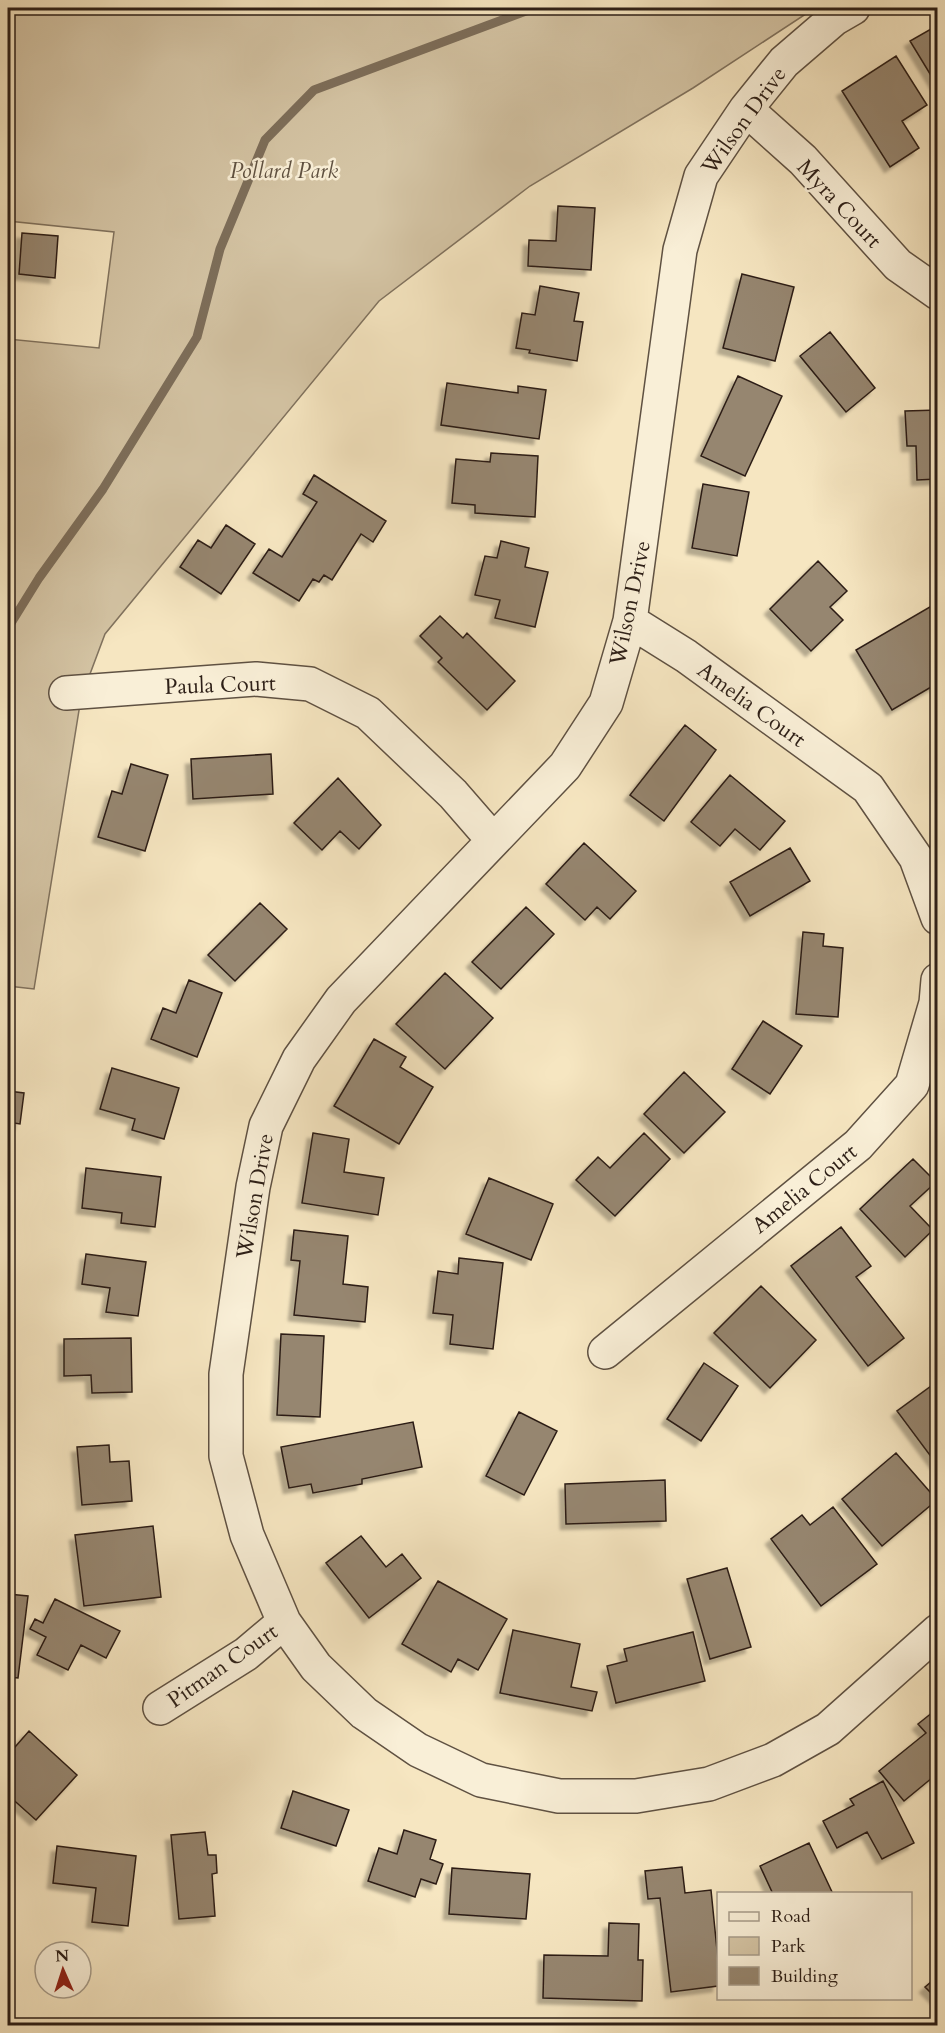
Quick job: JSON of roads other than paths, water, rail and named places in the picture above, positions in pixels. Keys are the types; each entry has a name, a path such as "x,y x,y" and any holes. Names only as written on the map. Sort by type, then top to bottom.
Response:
{"street":[{"name":"Wilson Drive","path":"854,8 834,19 784,62 746,109 700,176 680,250 630,621 606,703 565,766 341,1000 299,1059 266,1126 253,1187 226,1374 226,1455 247,1535 284,1622 316,1667 364,1713 418,1750 481,1780 570,1796 636,1796 709,1784 773,1760 828,1729 938,1631"},
{"name":"Myra Court","path":"746,109 802,160 898,265 938,293"},
{"name":"Amelia Court","path":"630,621 686,656 868,788 916,858 938,918"},
{"name":"Paula Court","path":"66,693 256,679 310,684 368,713 453,794 493,840"},
{"name":"Amelia Court","path":"605,1352 858,1145 912,1085 936,1003 938,980"},
{"name":"Pitman Court","path":"160,1708 246,1654 284,1622"}],"waterway":[{"path":"8,628 39,578 103,489 197,337 220,249 265,140 314,90 534,8"}],"park label":[{"name":"Pollard Park","path":"284,170"}]}
